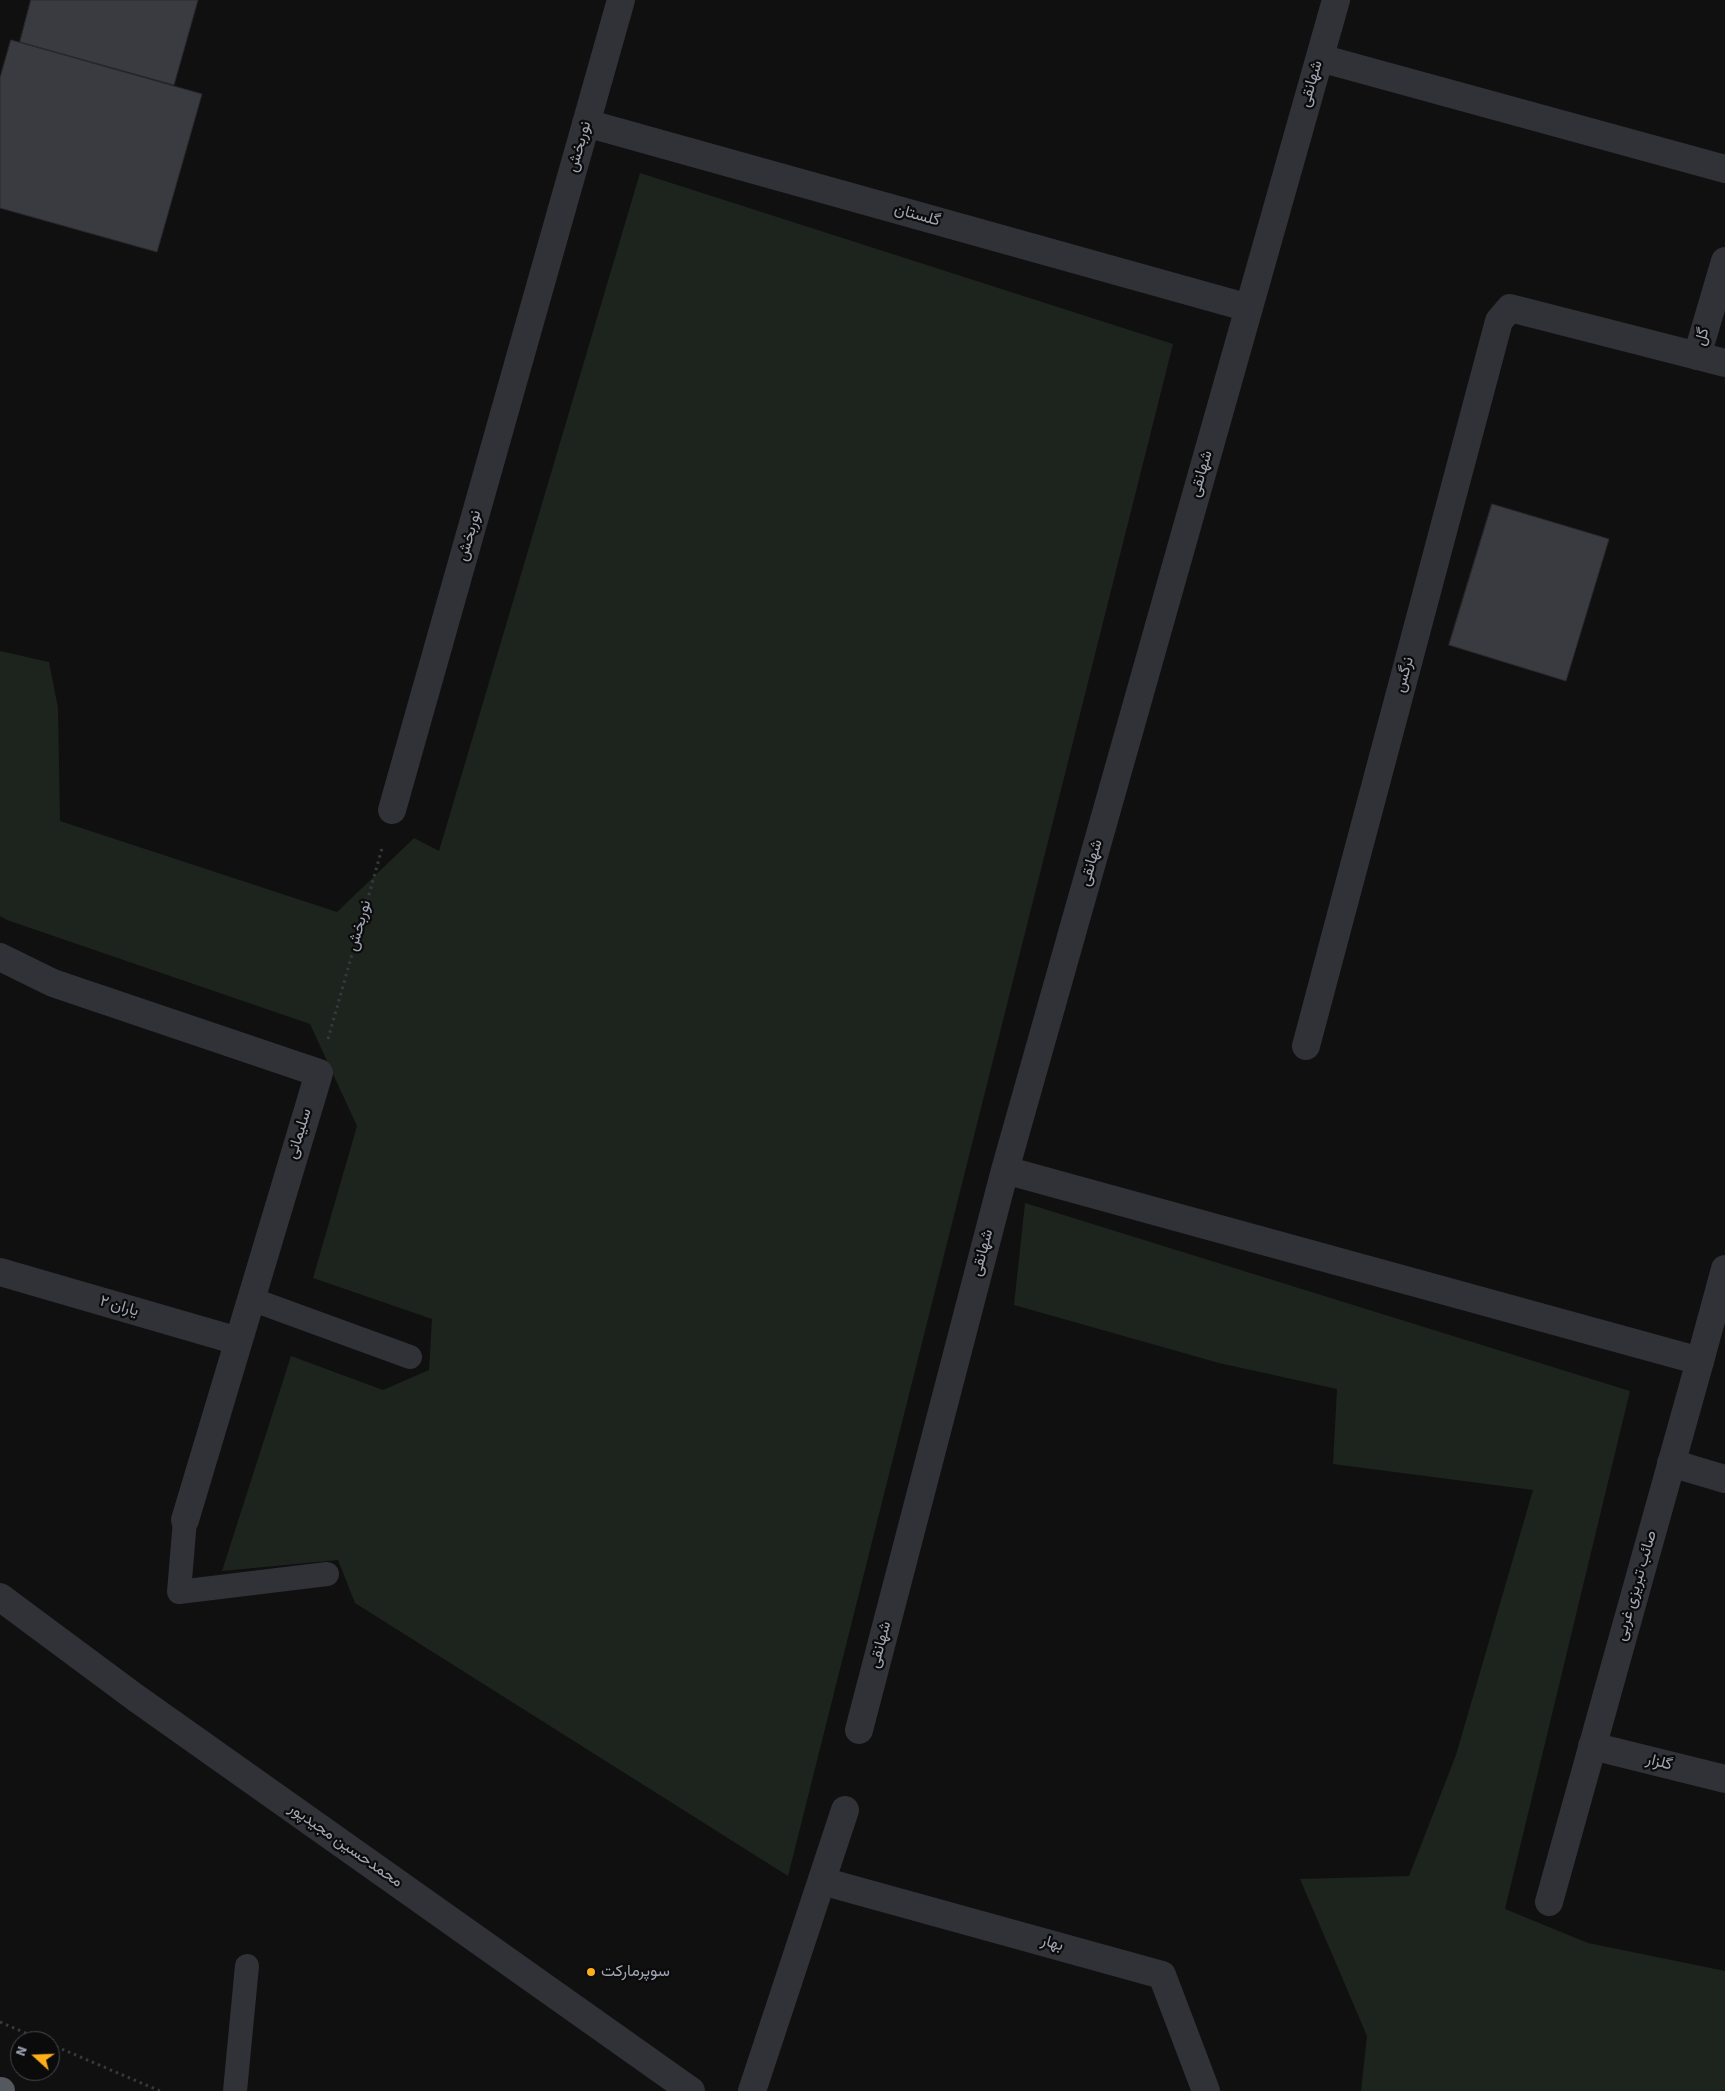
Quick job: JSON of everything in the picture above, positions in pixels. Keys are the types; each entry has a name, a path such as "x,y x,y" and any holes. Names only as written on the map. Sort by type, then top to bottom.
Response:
{"street":[{"name":"نوربخش","path":"392,810 621,0"},
{"name":"شهانقی","path":"859,1730 1005,1170 1336,0"},
{"path":"1320,58 1725,169"},
{"name":"گلستان","path":"586,123 1249,308"},
{"name":"گل","path":"1697,356 1725,262"},
{"name":"نرگس","path":"1306,1046 1500,321 1510,308 1697,356"},
{"path":"1697,356 1725,363"},
{"path":"0,957 53,983 319,1073"},
{"name":"سلیمانی","path":"185,1520 319,1073"},
{"path":"1005,1170 1700,1361"},
{"name":"یاران ٢","path":"0,1272 238,1341"},
{"path":"1722,1281 1725,1331"},
{"name":"صائب تبریزی غربی","path":"1549,1902 1722,1281"},
{"path":"1671,1463 1725,1479"},
{"name":"محمدحسین مجیدپور","path":"0,1598 136,1698 692,2091"},
{"name":"گلزار","path":"1592,1746 1725,1779"},
{"path":"752,2091 845,1810"},
{"name":"بهار","path":"822,1881 1162,1975 1206,2091"}],"lane":[{"path":"251,1298 410,1357"},
{"path":"185,1520 179,1592 327,1574"},
{"path":"235,2091 247,1966"}],"path":[{"name":"نوربخش","path":"319,1073 392,810"},
{"path":"0,2022 21,2031"},
{"path":"60,2048 160,2091"}],"shaded area":[{"path":"640,173 1173,344 788,1876 355,1603 338,1560 222,1571 291,1356 383,1390 429,1370 432,1319 313,1278 357,1126 310,1024 0,916 0,651 49,662 58,708 60,821 337,912 414,838 439,851"},
{"path":"1025,1203 1630,1391 1505,1909 1588,1943 1725,1971 1725,2091 1361,2091 1367,2036 1300,1879 1409,1876 1456,1755 1533,1490 1333,1464 1337,1389 1219,1363 1014,1305"}],"building":[{"path":"31,0 198,0 174,85 20,42"},
{"path":"11,40 202,94 157,252 0,208 0,78"},
{"path":"1492,504 1609,539 1566,681 1449,645"}],"place":[{"name":"سوپرمارکت","path":"591,1972"}]}
